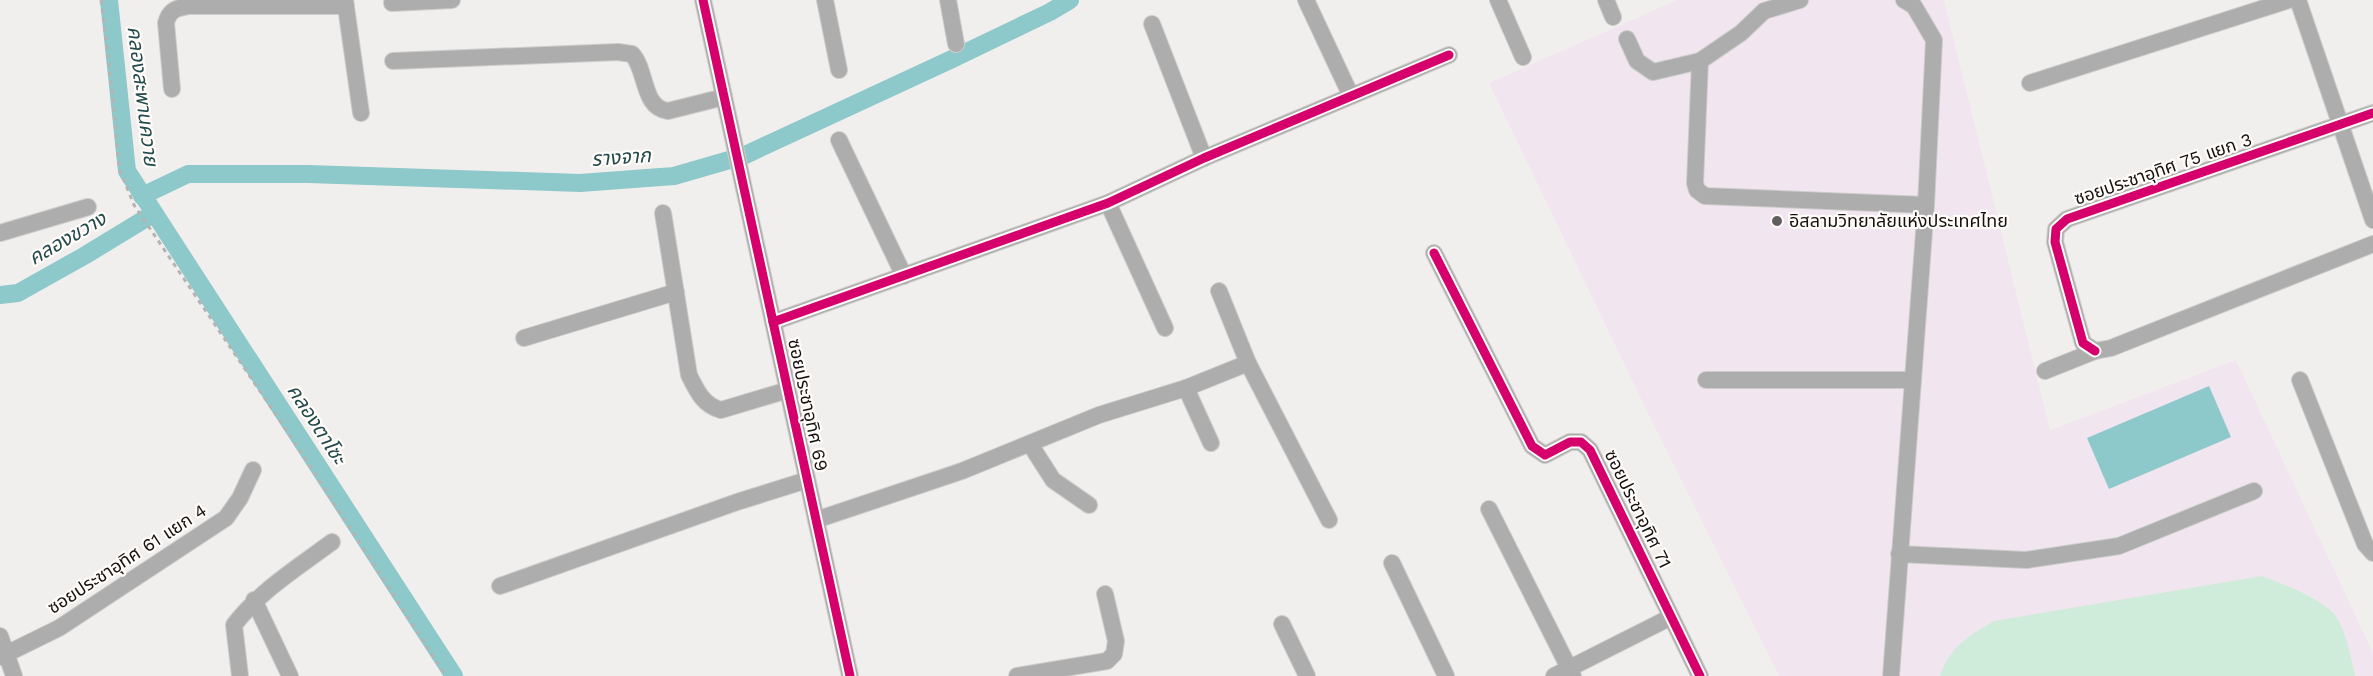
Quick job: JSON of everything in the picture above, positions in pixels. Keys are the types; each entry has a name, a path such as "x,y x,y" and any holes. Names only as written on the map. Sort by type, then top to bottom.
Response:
{"street":[{"path":"392,3 452,0"},
{"name":"ซอยประชาอุทิศ 69","path":"703,0 850,676"},
{"path":"825,0 838,70"},
{"path":"948,0 956,44"},
{"path":"1306,0 1351,96"},
{"path":"1498,0 1523,57"},
{"path":"1606,0 1613,17"},
{"path":"1627,39 1637,61 1653,72 1700,61 1741,33 1764,11 1800,0"},
{"path":"1891,676 1926,204 1934,40 1914,6 1904,0"},
{"path":"2030,83 2289,0"},
{"path":"2298,0 2373,220"},
{"path":"172,89 166,23 168,15 175,8 346,3 361,113"},
{"path":"1152,24 1204,158"},
{"path":"393,61 618,52 632,54 638,61 646,89 660,110 668,111 724,97"},
{"path":"773,322 1108,203 1204,158 1449,55"},
{"path":"1700,61 1695,183 1697,190 1705,196 1926,204"},
{"path":"2341,125 2373,113"},
{"name":"ซอยประชาอุทิศ 75 แยก 3","path":"2095,351 2083,343 2055,242 2056,229 2067,219 2341,125"},
{"path":"839,140 904,276"},
{"path":"1108,203 1165,328"},
{"path":"0,233 88,207"},
{"path":"663,213 688,375 700,397 710,407 721,410 788,390"},
{"path":"2045,370 2095,351 2111,348 2373,244"},
{"name":"ซอยประชาอุทิศ 71","path":"1434,253 1532,446 1545,455 1570,442 1581,442 1590,450 1700,676"},
{"path":"1219,291 1248,363 1329,520"},
{"path":"524,338 676,292"},
{"path":"816,520 962,471 1099,415 1186,388 1248,363"},
{"path":"1706,380 1913,380"},
{"path":"2300,380 2365,544 2373,553"},
{"path":"1186,388 1211,443"},
{"path":"1030,444 1053,480 1089,505"},
{"name":"ซอยประชาอุทิศ 61 แยก 4","path":"3,656 59,628 218,524 226,518 240,498 253,471"},
{"path":"500,586 737,502 807,480"},
{"path":"1899,554 2026,560 2119,546 2254,491"},
{"path":"1489,509 1566,674 1671,617"},
{"path":"240,676 234,625 254,600 332,542"},
{"path":"1392,563 1446,676"},
{"path":"1017,676 1107,660 1114,654 1116,641 1105,594"},
{"path":"254,600 290,676"},
{"path":"1282,624 1307,676"},
{"path":"0,636 3,656 14,676"}],"path":[{"path":"101,0 119,168 134,205 293,440 446,676"}],"shaded area":[{"name":"อิสลามวิทยาลัยแห่งประเทศไทย","path":"1677,0 1944,0 2050,430 2236,360 2373,653 2373,676 1779,676 1645,407 1489,83"}],"green space":[{"path":"2262,576 2289,586 2330,610 2340,623 2347,641 2355,676 1940,676 1955,649 1994,621"}],"water":[{"path":"2209,386 2231,437 2109,489 2087,438"}],"waterway":[{"name":"คลองตาโซะ","path":"109,0 127,171 454,676"},
{"name":"รางจาก","path":"142,196 188,174 308,174 580,183 674,176 743,156 950,60 1070,0"},
{"name":"คลองขวาง","path":"0,295 18,293 153,214"}],"cycle path":[{"path":"703,0 850,676"},
{"path":"773,322 1108,203 1204,158 1449,55"},
{"path":"2095,351 2083,343 2055,242 2056,229 2067,219 2373,113"},
{"path":"1434,253 1532,446 1545,455 1570,442 1581,442 1590,450 1700,676"}],"place":[{"name":"อิสลามวิทยาลัยแห่งประเทศไทย","path":"1777,221"}],"water label":[{"name":"คลองสะพานควาย","path":"143,96"}]}
